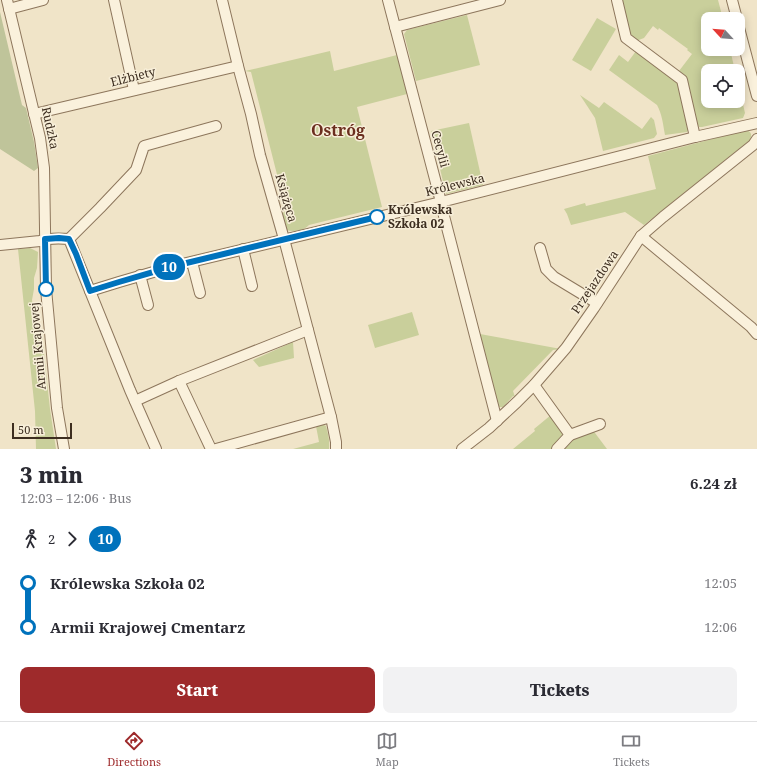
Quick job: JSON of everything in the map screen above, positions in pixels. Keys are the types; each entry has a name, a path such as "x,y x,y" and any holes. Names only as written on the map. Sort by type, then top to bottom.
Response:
{"street":[{"path":"8,4 43,0"},
{"path":"114,0 134,90"},
{"name":"Książęca","path":"222,0 260,155 331,417 336,449"},
{"name":"Cecylii","path":"388,0 497,421"},
{"path":"395,27 500,0"},
{"path":"617,0 626,38 682,80 695,137"},
{"path":"732,0 735,12"},
{"name":"Rudzka","path":"8,4 42,148 44,163 45,239"},
{"path":"745,51 757,96"},
{"name":"Elżbiety","path":"34,114 238,66"},
{"name":"Królewska","path":"90,291 140,275 242,249 441,202 695,137 757,123"},
{"path":"69,239 136,170 144,146 216,126"},
{"name":"Przejazdowa","path":"462,449 497,421 534,384 566,348 641,236 753,145 757,139"},
{"path":"641,236 751,327 757,334"},
{"path":"0,243 40,241 59,238 69,239"},
{"name":"Armii Krajowej","path":"45,239 46,289 57,408 64,449"},
{"path":"69,239 156,449"},
{"path":"540,248 546,269 554,277 597,303"},
{"path":"242,249 252,286"},
{"path":"192,262 200,293"},
{"path":"140,275 148,305"},
{"path":"135,401 179,381 308,330"},
{"path":"179,381 211,449"},
{"path":"534,384 570,435"},
{"path":"216,449 331,417"},
{"path":"557,449 570,435 600,424"}],"green space":[{"path":"622,0 718,0 721,12 701,12 701,56 732,56 733,64 701,64 701,108 744,108 745,113 743,118 699,127 685,75 679,71 692,54 687,50 688,49 659,28 658,30 653,26 644,38 636,41 631,36"},
{"path":"0,12 22,105 26,108 34,142 38,168 34,171 0,149"},
{"path":"467,15 480,65 416,81 404,34 407,30"},
{"path":"597,18 616,29 591,71 572,60"},
{"path":"330,51 334,71 397,55 407,94 357,107 382,207 309,225 304,229 292,231 286,230 281,215 286,210 251,72 245,71"},
{"path":"636,51 677,81 689,128 687,132 665,135 657,105 609,70 619,55 628,62"},
{"path":"580,95 599,108 604,102 642,129 651,117 654,120 657,134 654,138 603,151 595,118"},
{"path":"469,123 483,185 446,194 431,131"},
{"path":"746,130 751,134 750,140 644,225 625,212 571,225 564,209 585,203 586,206 656,189 648,156"},
{"path":"30,248 38,252 32,300 34,315 42,335 56,449 36,449 35,411 18,249"},
{"path":"412,312 419,335 375,348 368,325"},
{"path":"480,334 561,349 553,350 513,391 515,397 513,396 503,407 499,407"},
{"path":"293,342 294,358 259,367 253,360"},
{"path":"551,415 563,432 564,443 592,429 607,449 513,449 535,431 534,429"},
{"path":"322,424 326,426 329,449 293,449 319,442 316,426"}],"bus line":[{"name":"10","path":"46,289 45,239 69,239 90,291 174,266 377,217"}],"place":[{"name":"Królewska Szkoła 02","path":"377,217"}],"district":[{"name":"Ostróg","path":"338,130"}]}
